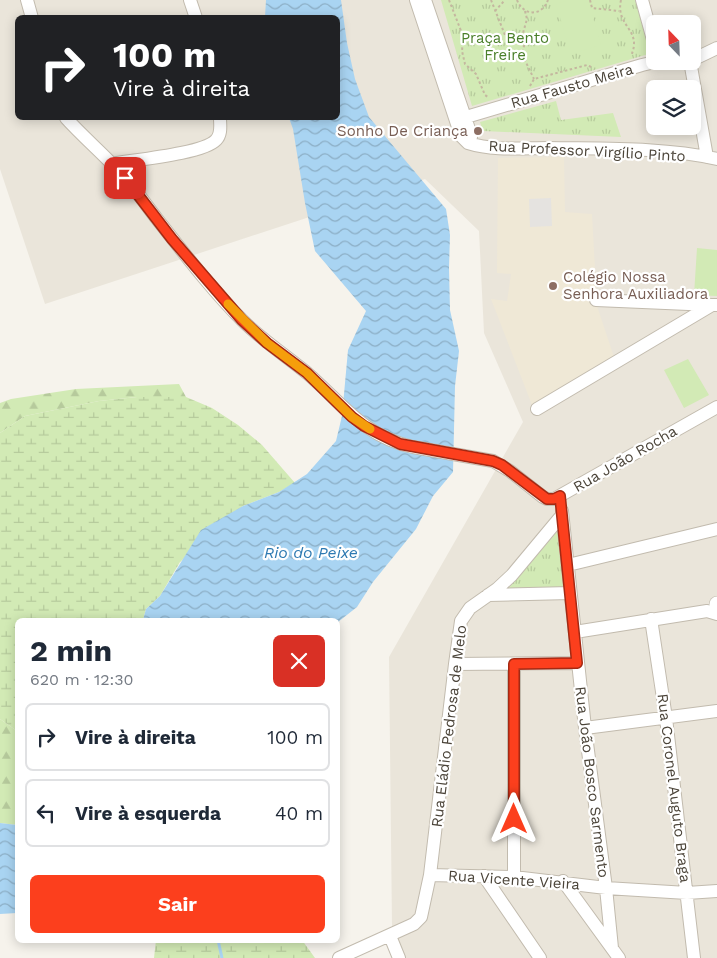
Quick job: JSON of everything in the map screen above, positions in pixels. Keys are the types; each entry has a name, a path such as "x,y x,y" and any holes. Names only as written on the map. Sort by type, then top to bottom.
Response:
{"street":[{"path":"28,0 31,15"},
{"path":"190,0 195,15"},
{"path":"416,0 460,119"},
{"path":"425,0 460,119"},
{"path":"646,1 649,15"},
{"path":"701,56 717,48"},
{"name":"Rua Fausto Meira","path":"460,119 646,64"},
{"path":"693,70 712,158"},
{"name":"Rua Professor Virgílio Pinto","path":"460,119 467,140 498,148 591,148 712,158"},
{"path":"68,120 111,164 189,152 215,141 220,135 220,120"},
{"name":"Rua João Rocha","path":"111,164 136,191 172,239 242,320 267,343 307,373 352,417 364,426 400,444 493,461 510,471 547,499 554,499 717,408"},
{"path":"596,300 715,305"},
{"path":"537,409 715,305"},
{"name":"Rua João Bosco Sarmento","path":"560,496 577,663 615,953"},
{"name":"Rua Eládio Pedrosa de Melo","path":"390,936 414,924 421,917 430,875 455,664 462,621 470,608 488,596 512,575 562,515"},
{"path":"568,565 717,529"},
{"path":"488,596 570,593"},
{"path":"575,632 715,608"},
{"name":"Rua Coronel Auguto Braga","path":"651,619 666,718 694,958"},
{"path":"455,664 577,663"},
{"path":"514,664 514,877"},
{"path":"585,728 717,711"},
{"name":"Rua Vicente Vieira","path":"430,875 514,877 606,888 687,893 717,891"},
{"path":"484,876 540,958"},
{"path":"563,882 615,953"},
{"path":"342,956 390,936 399,958"}],"path":[{"path":"449,0 463,36 462,51 466,64 476,74 485,95 490,98"},
{"path":"490,0 505,35"},
{"path":"495,11 505,0"},
{"path":"517,0 519,6 525,11 536,12 543,8 549,0"},
{"path":"590,0 592,8 613,12 619,11"},
{"path":"621,0 619,11 634,37 635,45 630,57"},
{"path":"525,11 527,19 523,33 525,42 522,54 534,79"},
{"path":"530,86 534,79 587,65 592,68"}],"shaded area":[{"path":"0,0 717,0 717,958 403,958 392,926 389,657 523,422 484,333 479,231 425,179 45,304 0,169"},
{"name":"Colégio Nossa Senhora Auxiliadora","path":"564,157 565,212 592,214 597,306 615,360 532,405 491,299 507,301 511,274 497,273 498,158"},
{"path":"551,198 552,226 530,227 529,199"}],"green space":[{"name":"Praça Bento Freire","path":"441,0 637,0 646,32 646,55 472,106"},
{"path":"569,0 588,0 601,45 571,54 556,4"},
{"path":"556,101 561,120 613,113 621,137 483,131 480,122"},
{"path":"697,248 717,250 717,296 694,295"},
{"path":"688,359 709,395 684,408 664,370"},
{"path":"179,384 186,397 137,397 99,401 25,416 0,433 0,403 11,399 76,389"},
{"path":"137,397 186,397 212,408 238,425 262,445 295,483 279,492 243,506 180,562 160,596 146,609 144,618 15,618 15,730 0,719 0,433 25,416 99,401"},
{"path":"562,526 570,588 507,590"},
{"path":"0,719 15,730 15,825 0,823"},
{"path":"156,943 304,943 315,958 154,958"}],"water":[{"name":"Rio do Peixe","path":"266,0 341,0 347,43 355,79 369,117 446,209 450,235 450,310 459,351 455,386 453,472 433,496 416,529 373,582 357,607 340,620 340,618 144,618 146,609 160,596 201,530 243,506 279,492 307,474 336,441 342,416 348,350 366,311 315,251 293,129 290,120 340,120 340,15 265,15"},
{"path":"0,823 15,825 15,913 0,914"}],"waterway":[{"path":"219,943 222,958"}],"slow traffic":[{"path":"228,304 267,343 307,373 352,417 370,429"}],"place":[{"name":"Sonho De Criança","path":"478,131"},
{"name":"Colégio Nossa Senhora Auxiliadora","path":"553,286"}],"route":[{"path":"125,178 172,239 242,320 267,343 307,373 352,417 364,426 400,444 493,461 502,465 547,499 554,499 560,496 577,663 514,664 514,819"}]}
